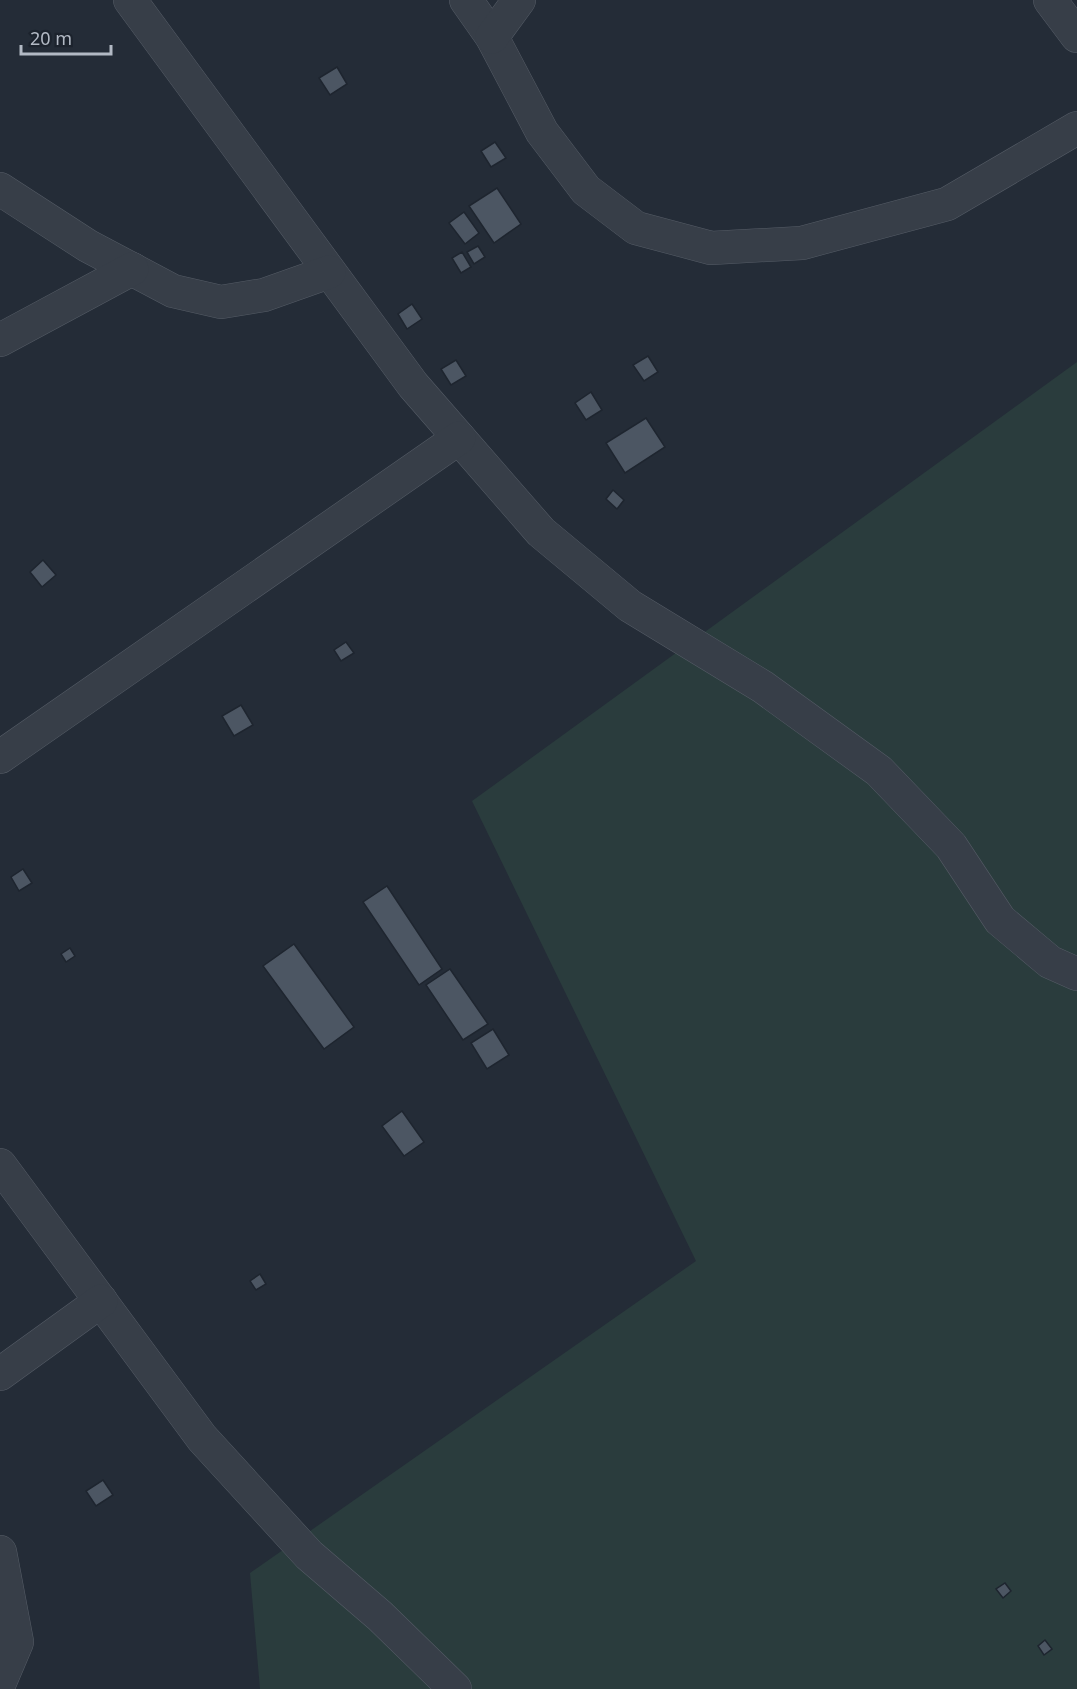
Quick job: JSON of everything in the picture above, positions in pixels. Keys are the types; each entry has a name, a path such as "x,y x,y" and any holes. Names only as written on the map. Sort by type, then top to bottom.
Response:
{"street":[{"path":"130,0 413,386 541,532 630,606 763,687 879,771 951,846 1000,920 1050,962 1077,974"},
{"path":"466,0 492,37 542,132 586,190 636,228 711,248 802,243 947,204 1077,128"},
{"path":"492,37 519,0"},
{"path":"1050,0 1077,36"},
{"path":"0,189 88,246 173,291 221,302 264,295 329,272"},
{"path":"0,340 132,269"},
{"path":"0,757 459,438"},
{"path":"0,1165 202,1438 309,1555 380,1616 455,1689"},
{"path":"0,1374 100,1301"},
{"path":"0,1552 18,1642 0,1682"}],"shaded area":[{"path":"1077,362 1077,1689 260,1689 250,1573 696,1261 472,801"}],"building":[{"path":"337,67 347,84 330,95 319,78"},
{"path":"495,142 506,158 491,167 481,151"},
{"path":"497,188 521,224 494,243 469,206"},
{"path":"464,212 479,233 465,244 449,223"},
{"path":"478,246 485,257 474,264 467,252"},
{"path":"462,252 471,267 461,273 452,258"},
{"path":"412,304 422,319 407,329 398,314"},
{"path":"648,356 658,372 644,381 633,365"},
{"path":"456,360 466,376 451,385 441,369"},
{"path":"591,392 602,410 586,420 575,403"},
{"path":"646,418 665,447 625,473 606,443"},
{"path":"613,490 624,500 617,509 606,499"},
{"path":"43,560 56,575 42,587 30,572"},
{"path":"346,642 354,653 341,661 334,650"},
{"path":"241,705 253,725 234,736 222,716"},
{"path":"23,869 32,883 19,891 11,877"},
{"path":"387,886 442,969 419,985 363,902"},
{"path":"294,944 354,1027 324,1049 263,966"},
{"path":"70,948 75,956 66,962 61,954"},
{"path":"450,969 488,1024 463,1040 426,985"},
{"path":"493,1029 509,1055 487,1069 471,1043"},
{"path":"402,1111 424,1142 404,1156 382,1126"},
{"path":"260,1274 266,1284 256,1290 250,1281"},
{"path":"103,1480 113,1495 96,1506 86,1491"},
{"path":"1005,1583 1011,1591 1003,1598 996,1589"},
{"path":"1045,1640 1052,1649 1044,1655 1038,1646"}]}
